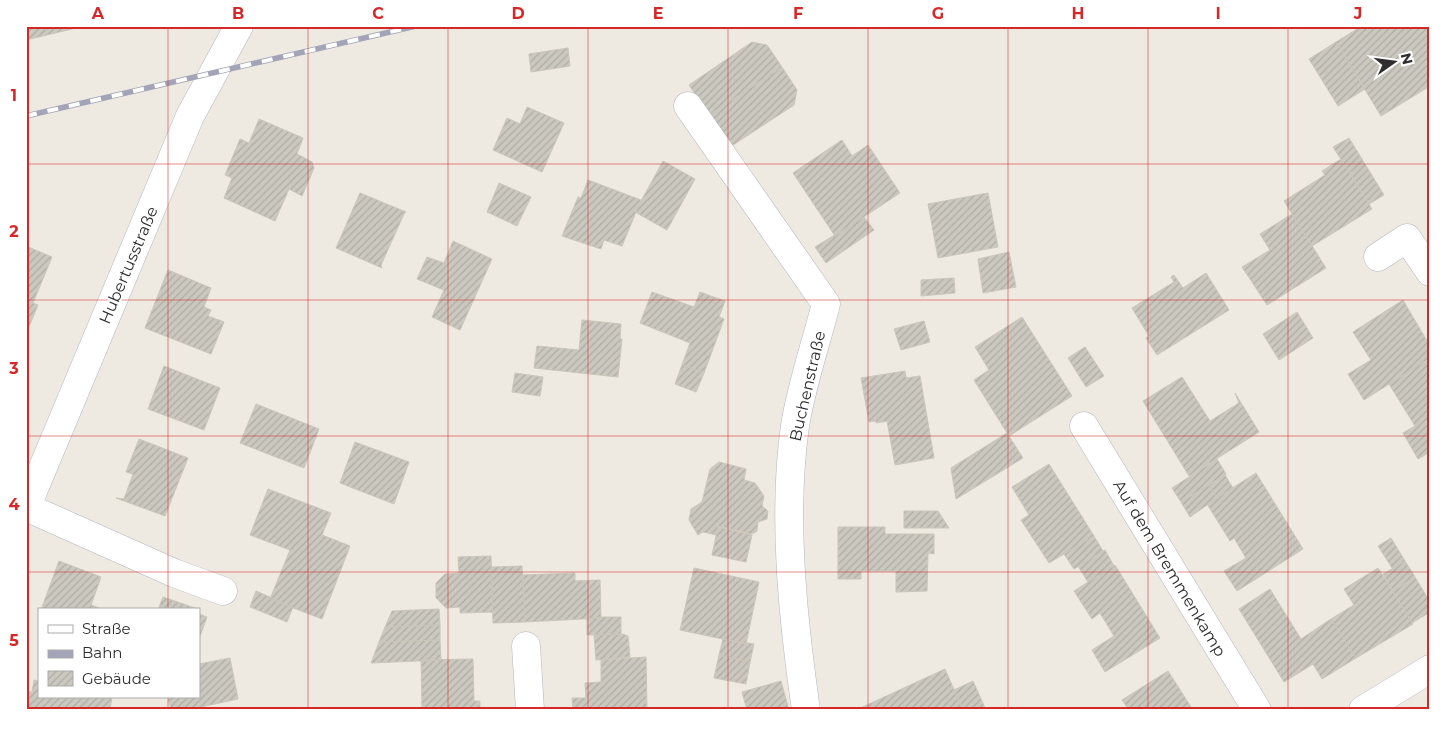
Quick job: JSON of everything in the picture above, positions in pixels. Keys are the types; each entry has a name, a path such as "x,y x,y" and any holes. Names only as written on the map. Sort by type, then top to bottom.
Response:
{"street":[{"name":"Hubertusstraße","path":"223,591 174,573 26,508 190,116 238,26"},
{"name":"Buchenstraße","path":"688,106 826,304 795,424 788,490 796,640 806,710"},
{"path":"1378,257 1408,238 1430,272"},
{"name":"Auf dem Bremmenkamp","path":"1084,426 1257,710"},
{"path":"526,646 530,710"},
{"path":"1363,710 1430,669"}],"building":[{"path":"26,26 45,26 47,35 26,40"},
{"path":"45,26 76,26 76,28 47,35"},
{"path":"1362,26 1430,26 1430,86 1381,116 1336,42"},
{"path":"752,42 767,45 782,67 709,115 689,85"},
{"path":"1336,42 1365,89 1338,106 1309,59"},
{"path":"568,48 570,66 531,72 529,54"},
{"path":"782,67 797,90 794,105 730,147 709,115"},
{"path":"527,107 564,123 542,172 493,150 507,118 520,124"},
{"path":"259,119 303,138 297,154 312,162 314,168 302,196 289,189 275,221 224,198 232,178 225,175 240,139 249,143"},
{"path":"1349,138 1365,164 1350,173 1333,147"},
{"path":"842,140 852,156 868,145 900,193 835,236 793,173"},
{"path":"1341,159 1372,209 1312,246 1284,201 1325,175 1322,171"},
{"path":"663,161 695,179 667,230 635,212"},
{"path":"1365,164 1384,195 1369,204 1350,173"},
{"path":"588,180 641,200 622,246 604,240 601,249 562,236 578,197 581,198"},
{"path":"499,183 531,197 517,226 487,212"},
{"path":"360,193 406,212 381,265 382,268 336,248"},
{"path":"988,193 998,247 938,258 928,204"},
{"path":"1292,214 1326,268 1267,305 1242,267 1270,250 1260,234"},
{"path":"864,217 874,230 826,263 815,247"},
{"path":"453,241 492,259 460,330 432,317 444,290 417,279 427,257 444,263"},
{"path":"26,246 52,257 33,303 38,305 26,334"},
{"path":"1009,252 1016,287 983,293 978,259"},
{"path":"168,270 211,288 204,307 211,310 208,316 224,322 211,354 145,328"},
{"path":"1206,273 1229,310 1157,355 1146,338 1149,336 1132,308 1174,282 1171,277 1174,275 1183,288"},
{"path":"954,278 955,293 921,296 921,280"},
{"path":"652,292 694,307 700,292 725,301 719,317 724,319 704,373 682,365 690,343 640,323"},
{"path":"1403,300 1430,346 1430,358 1364,400 1348,374 1371,360 1353,332"},
{"path":"1297,312 1313,338 1279,360 1263,334"},
{"path":"1022,317 1072,396 1009,436 974,380 989,370 975,347"},
{"path":"582,320 621,324 620,339 622,339 618,377 534,368 537,346 579,350"},
{"path":"924,321 930,342 901,350 894,329"},
{"path":"1085,347 1104,376 1086,387 1068,358"},
{"path":"1430,358 1430,452 1418,459 1403,433 1415,426 1389,384"},
{"path":"682,365 704,373 696,392 675,384"},
{"path":"164,366 220,388 204,430 148,409"},
{"path":"905,371 906,378 920,376 934,458 895,465 887,421 869,422 861,378"},
{"path":"515,373 543,377 540,396 512,392"},
{"path":"1182,377 1210,421 1239,403 1235,393 1259,432 1189,476 1143,401"},
{"path":"256,404 319,429 304,468 240,443"},
{"path":"1007,433 1023,458 956,499 951,468"},
{"path":"139,439 188,458 165,516 116,498 124,499 133,474 126,472"},
{"path":"355,442 409,462 394,504 340,483"},
{"path":"1217,459 1226,474 1181,502 1172,488"},
{"path":"719,462 746,469 744,480 755,483 764,496 762,506 768,511 767,519 758,522 757,531 752,534 718,526 716,535 703,532 698,535 689,520 691,509 702,502 710,469"},
{"path":"1049,464 1094,536 1049,563 1021,520 1029,515 1012,487"},
{"path":"1256,473 1303,549 1237,591 1224,571 1246,558 1234,538 1230,541 1207,504"},
{"path":"1225,475 1233,488 1217,498 1209,485"},
{"path":"1209,485 1217,498 1190,517 1181,502"},
{"path":"268,489 331,513 322,535 350,546 322,619 270,599 290,550 250,535"},
{"path":"904,511 938,511 949,528 904,528"},
{"path":"718,527 752,535 746,562 712,555"},
{"path":"838,527 885,527 885,534 934,534 934,554 928,553 927,591 896,592 896,571 861,571 861,579 838,579"},
{"path":"1094,536 1103,551 1074,569 1064,554"},
{"path":"1391,538 1405,561 1392,568 1378,546"},
{"path":"1105,550 1114,566 1088,582 1078,566"},
{"path":"491,556 493,612 460,613 460,607 446,608 436,598 436,583 445,574 459,573 458,557"},
{"path":"59,561 101,577 91,605 99,608 42,608"},
{"path":"1405,561 1415,577 1393,591 1383,574"},
{"path":"1115,565 1160,638 1105,672 1092,650 1114,636 1100,613 1092,619 1074,591"},
{"path":"522,566 525,622 493,623 491,567"},
{"path":"694,568 759,582 746,644 680,630"},
{"path":"1378,568 1413,624 1356,658 1331,619 1354,605 1344,589"},
{"path":"575,573 575,581 600,580 601,618 525,622 523,575"},
{"path":"1415,577 1430,602 1430,612 1412,623 1393,591"},
{"path":"1270,589 1278,602 1247,622 1239,609"},
{"path":"256,591 293,607 287,622 250,607"},
{"path":"163,597 195,608 159,608"},
{"path":"1278,602 1301,639 1331,619 1356,658 1322,679 1313,664 1284,682 1247,622"},
{"path":"439,609 440,625 385,627 392,611"},
{"path":"200,614 207,617 200,636"},
{"path":"621,617 621,634 587,635 587,619"},
{"path":"440,625 440,640 379,642 385,627"},
{"path":"622,634 628,636 630,657 596,660 594,635"},
{"path":"723,639 754,644 750,662 719,655"},
{"path":"440,640 441,660 371,663 379,642"},
{"path":"719,655 750,662 746,684 714,678"},
{"path":"646,657 647,710 573,710 572,698 586,698 585,683 601,682 601,660"},
{"path":"230,658 238,699 187,710 171,710 168,698 200,698 200,664"},
{"path":"473,659 474,701 480,701 480,710 422,710 421,660"},
{"path":"945,669 963,710 856,710"},
{"path":"1168,671 1193,710 1129,710 1122,700"},
{"path":"34,680 38,681 38,698 112,698 110,710 26,710 26,691 32,692"},
{"path":"781,681 789,710 747,710 742,692"},
{"path":"973,681 986,710 963,710 954,690"}],"railway":[{"path":"26,116 416,26"}]}
